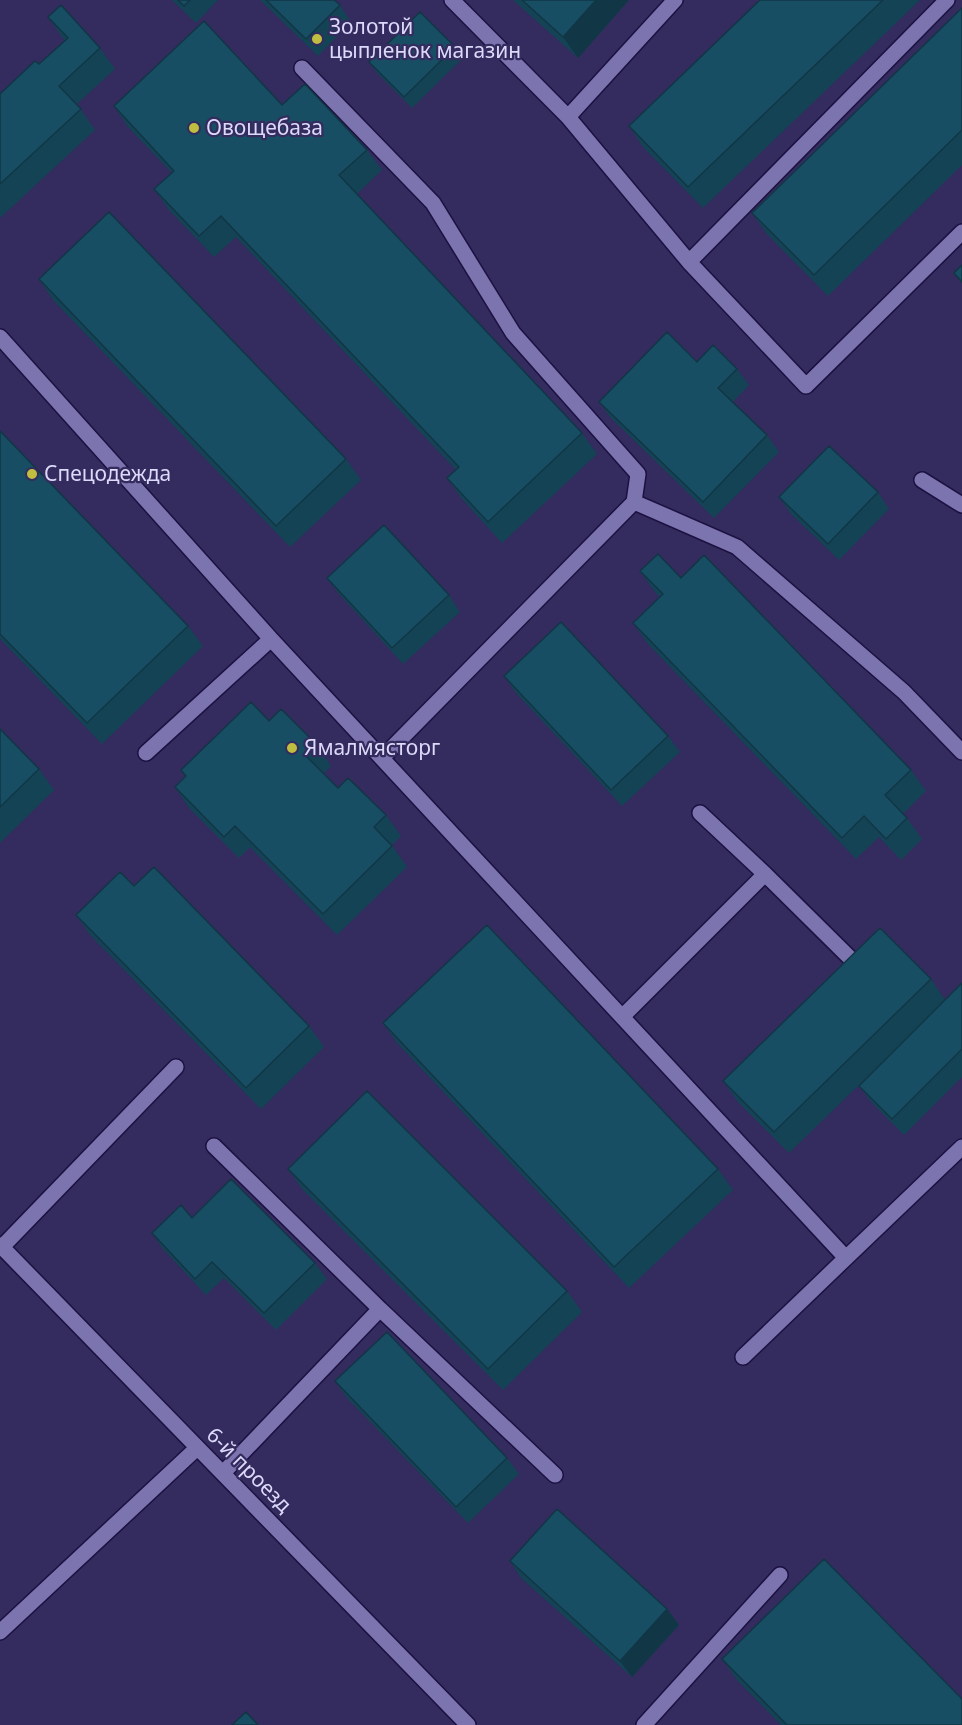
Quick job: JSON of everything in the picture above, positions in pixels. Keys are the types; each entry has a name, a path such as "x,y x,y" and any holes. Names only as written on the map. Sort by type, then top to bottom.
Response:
{"street":[{"path":"452,0 568,117 689,262 806,386 962,232"},
{"path":"568,117 675,0"},
{"path":"689,262 947,0"},
{"path":"302,68 433,203 513,333 638,474 634,502 382,758"},
{"path":"0,336 272,639 846,1258"},
{"path":"922,480 962,505"},
{"path":"634,502 737,547 904,692 962,752"},
{"path":"146,753 272,639"},
{"path":"700,813 852,961"},
{"path":"622,1017 765,874"},
{"path":"1,1246 176,1067"},
{"path":"214,1146 380,1309 555,1475"},
{"path":"743,1357 962,1147"},
{"name":"6-й проезд","path":"1,1246 468,1725"},
{"path":"223,1473 380,1309"},
{"path":"0,1632 197,1448"},
{"path":"644,1725 780,1575"}],"building":[{"path":"178,0 190,0 184,6"},
{"path":"266,0 334,0 340,5 306,39"},
{"path":"522,0 596,0 563,37"},
{"path":"760,0 883,0 688,187 629,126"},
{"path":"61,5 100,48 59,86 81,109 0,184 0,94 35,61 39,64 68,38 48,17"},
{"path":"962,8 962,130 814,275 752,213"},
{"path":"420,12 455,47 404,97 369,62"},
{"path":"204,21 282,105 305,84 367,150 339,175 582,433 488,522 447,478 459,467 221,216 199,236 154,189 174,171 114,106"},
{"path":"109,212 346,459 276,526 39,279"},
{"path":"962,265 962,282 954,273"},
{"path":"667,332 697,362 713,345 737,369 718,388 767,435 703,502 599,402"},
{"path":"0,431 188,626 87,723 0,634"},
{"path":"829,446 878,492 828,544 779,497"},
{"path":"384,525 449,595 392,648 327,578"},
{"path":"658,554 681,578 704,555 911,770 885,795 907,818 886,839 864,816 842,838 633,623 663,594 640,571"},
{"path":"561,622 668,736 611,790 504,676"},
{"path":"251,702 269,721 281,709 317,745 306,756 338,788 348,778 386,815 374,827 392,846 323,914 235,826 224,837 175,787 186,776 181,770"},
{"path":"0,729 39,769 0,807"},
{"path":"154,867 309,1026 246,1088 76,915 120,872 134,886"},
{"path":"487,925 718,1169 614,1267 383,1023"},
{"path":"880,928 931,979 774,1132 723,1081"},
{"path":"962,983 962,1049 892,1119 859,1086"},
{"path":"367,1091 567,1291 488,1369 288,1169"},
{"path":"231,1179 315,1263 264,1313 212,1262 195,1279 152,1233 181,1205 192,1218"},
{"path":"387,1332 507,1458 456,1507 335,1381"},
{"path":"557,1509 667,1609 620,1661 510,1561"},
{"path":"824,1559 962,1699 962,1725 787,1725 722,1659"},
{"path":"246,1712 258,1725 232,1725"}],"place":[{"name":"Золотой цыпленок магазин","path":"317,39"},
{"name":"Овощебаза","path":"194,128"},
{"name":"Спецодежда","path":"32,474"},
{"name":"Ямалмясторг","path":"292,748"}]}
